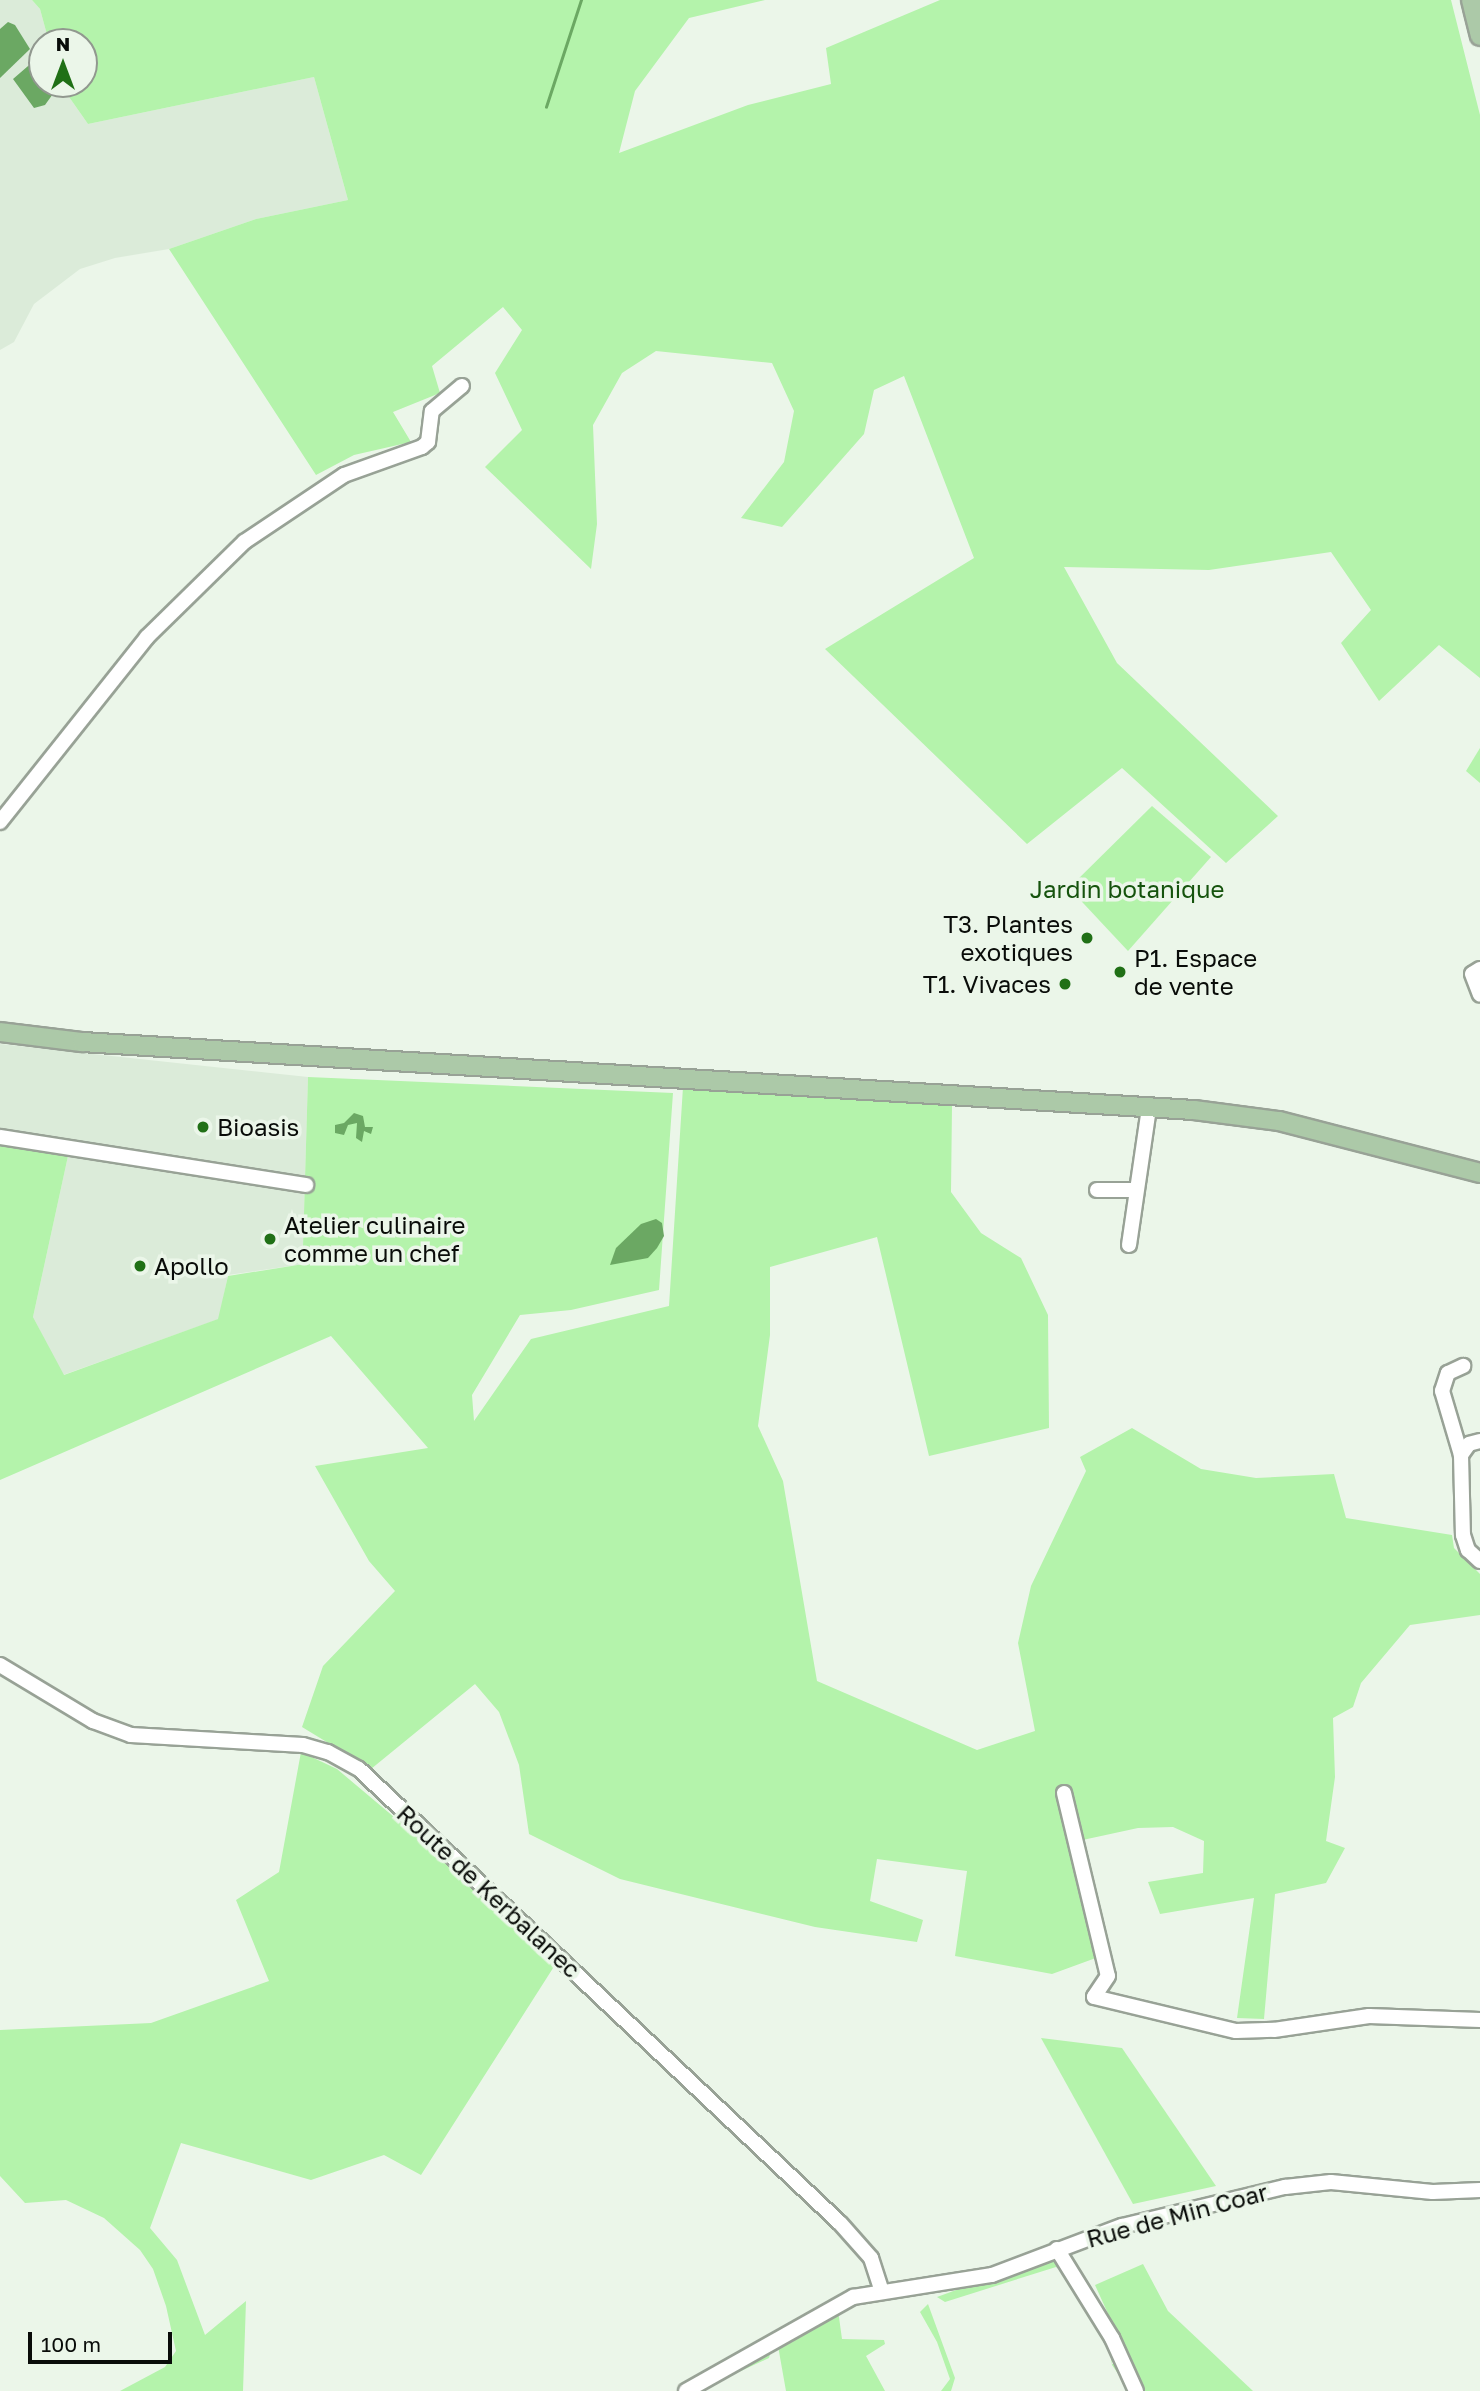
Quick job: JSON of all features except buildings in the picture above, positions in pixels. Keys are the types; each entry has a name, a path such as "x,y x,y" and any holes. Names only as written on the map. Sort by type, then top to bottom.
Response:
{"main road":[{"path":"1471,0 1480,36"},
{"path":"0,1031 82,1042 1149,1108 1279,1121 1480,1173"}],"street":[{"path":"0,822 146,637 243,542 344,475 422,447 428,442 432,411 462,386"},
{"path":"1480,969 1472,974 1480,995"},
{"path":"1129,1245 1134,1190 1149,1108"},
{"path":"0,1137 306,1185"},
{"path":"1097,1190 1134,1190"},
{"path":"1463,1366 1448,1373 1442,1391 1461,1455 1463,1535 1468,1550 1480,1561"},
{"path":"1461,1455 1469,1444 1480,1441"},
{"name":"Route de Kerbalanec","path":"0,1665 93,1721 131,1735 303,1745 328,1752 359,1769 840,2222 871,2258 881,2289"},
{"path":"1064,1793 1108,1976 1094,1997 1236,2031 1274,2031 1359,2017 1480,2020"},
{"name":"Rue de Min Coar","path":"686,2391 828,2308 881,2289 970,2280 1122,2226 1285,2186 1331,2182 1433,2192 1480,2190"},
{"path":"1057,2249 1112,2338 1136,2391"}],"shaded area":[{"path":"0,0 32,0 40,9 45,28 28,28 28,98 70,98 88,124 314,77 348,200 256,219 169,249 115,258 80,269 34,304 14,342 0,350"},
{"path":"8,22 15,25 28,46 28,51 0,78 0,29"},
{"path":"28,66 28,98 50,98 45,105 34,108 13,79"},
{"path":"0,1044 308,1077 303,1246 311,1263 228,1275 219,1319 63,1375 33,1317 68,1156 0,1145"},
{"path":"354,1113 363,1116 365,1127 373,1127 371,1134 364,1131 362,1142 356,1138 357,1123 348,1125 344,1135 335,1133 335,1125 344,1123"},
{"path":"656,1219 662,1223 664,1236 648,1258 610,1265 616,1248 641,1224"}],"green space":[{"path":"32,0 765,0 689,18 635,91 619,153 748,105 831,84 826,48 940,0 1451,0 1480,115 1480,678 1439,645 1379,701 1341,643 1371,610 1331,552 1209,570 1064,567 1117,663 1278,816 1226,863 1122,768 1027,844 825,649 974,558 904,376 874,390 864,434 782,527 741,518 784,462 794,411 772,363 656,351 622,373 593,425 597,524 591,569 485,467 522,430 495,373 522,330 503,307 432,366 440,393 393,412 411,442 354,455 316,475 169,249 256,219 348,200 314,77 88,124 70,98 98,98 98,28 45,28 40,9"},
{"path":"1480,748 1480,783 1466,771"},
{"name":"Jardin botanique","path":"1152,806 1211,857 1128,951 1069,888"},
{"path":"308,1077 673,1093 659,1290 571,1310 520,1315 472,1395 474,1421 531,1339 669,1306 683,1087 952,1106 951,1192 981,1233 1021,1258 1048,1315 1049,1428 929,1456 877,1237 770,1267 770,1335 758,1426 783,1481 817,1681 977,1750 1035,1731 1018,1643 1031,1586 1086,1471 1080,1457 1132,1428 1201,1469 1256,1478 1334,1474 1346,1518 1452,1535 1454,1548 1480,1574 1480,1615 1410,1625 1361,1683 1353,1707 1333,1718 1335,1777 1326,1841 1345,1848 1326,1883 1275,1894 1264,2019 1237,2018 1254,1898 1160,1914 1148,1882 1203,1873 1204,1841 1173,1827 1138,1828 1078,1841 1104,1955 1052,1974 955,1956 967,1871 877,1859 870,1901 923,1920 917,1942 815,1927 620,1879 529,1834 519,1765 499,1712 475,1684 371,1769 302,1727 323,1666 395,1591 369,1561 315,1466 428,1448 331,1336 0,1480 0,1145 68,1156 33,1317 64,1375 218,1319 228,1276 310,1263 303,1246"},
{"path":"301,1752 337,1769 496,1903 555,1965 421,2175 384,2155 311,2180 181,2143 150,2228 177,2260 205,2335 246,2301 243,2391 120,2391 165,2367 176,2351 166,2306 153,2269 140,2250 104,2218 66,2200 25,2203 0,2176 0,2030 151,2023 269,1981 236,1900 279,1872"},
{"path":"1041,2038 1122,2048 1216,2186 1133,2204"},
{"path":"1052,2255 1064,2267 1113,2354 1112,2364 1117,2363 1130,2391 1112,2365 1110,2351 1065,2273 1056,2267 945,2302 937,2297"},
{"path":"1143,2264 1168,2311 1253,2391 1143,2391 1095,2285"},
{"path":"928,2304 955,2378 951,2391 941,2391 950,2379 937,2342 920,2312"},
{"path":"838,2310 842,2339 884,2340 885,2344 866,2356 885,2391 786,2391 778,2346"},
{"path":"772,2347 769,2358 698,2391"}],"waterway":[{"path":"546,107 581,0"}],"place":[{"name":"T3. Plantes exotiques","path":"1087,938"},
{"name":"P1. Espace de vente","path":"1120,972"},
{"name":"T1. Vivaces","path":"1065,984"},
{"name":"Bioasis","path":"203,1127"},
{"name":"Atelier culinaire comme un chef","path":"270,1239"},
{"name":"Apollo","path":"140,1266"}]}
